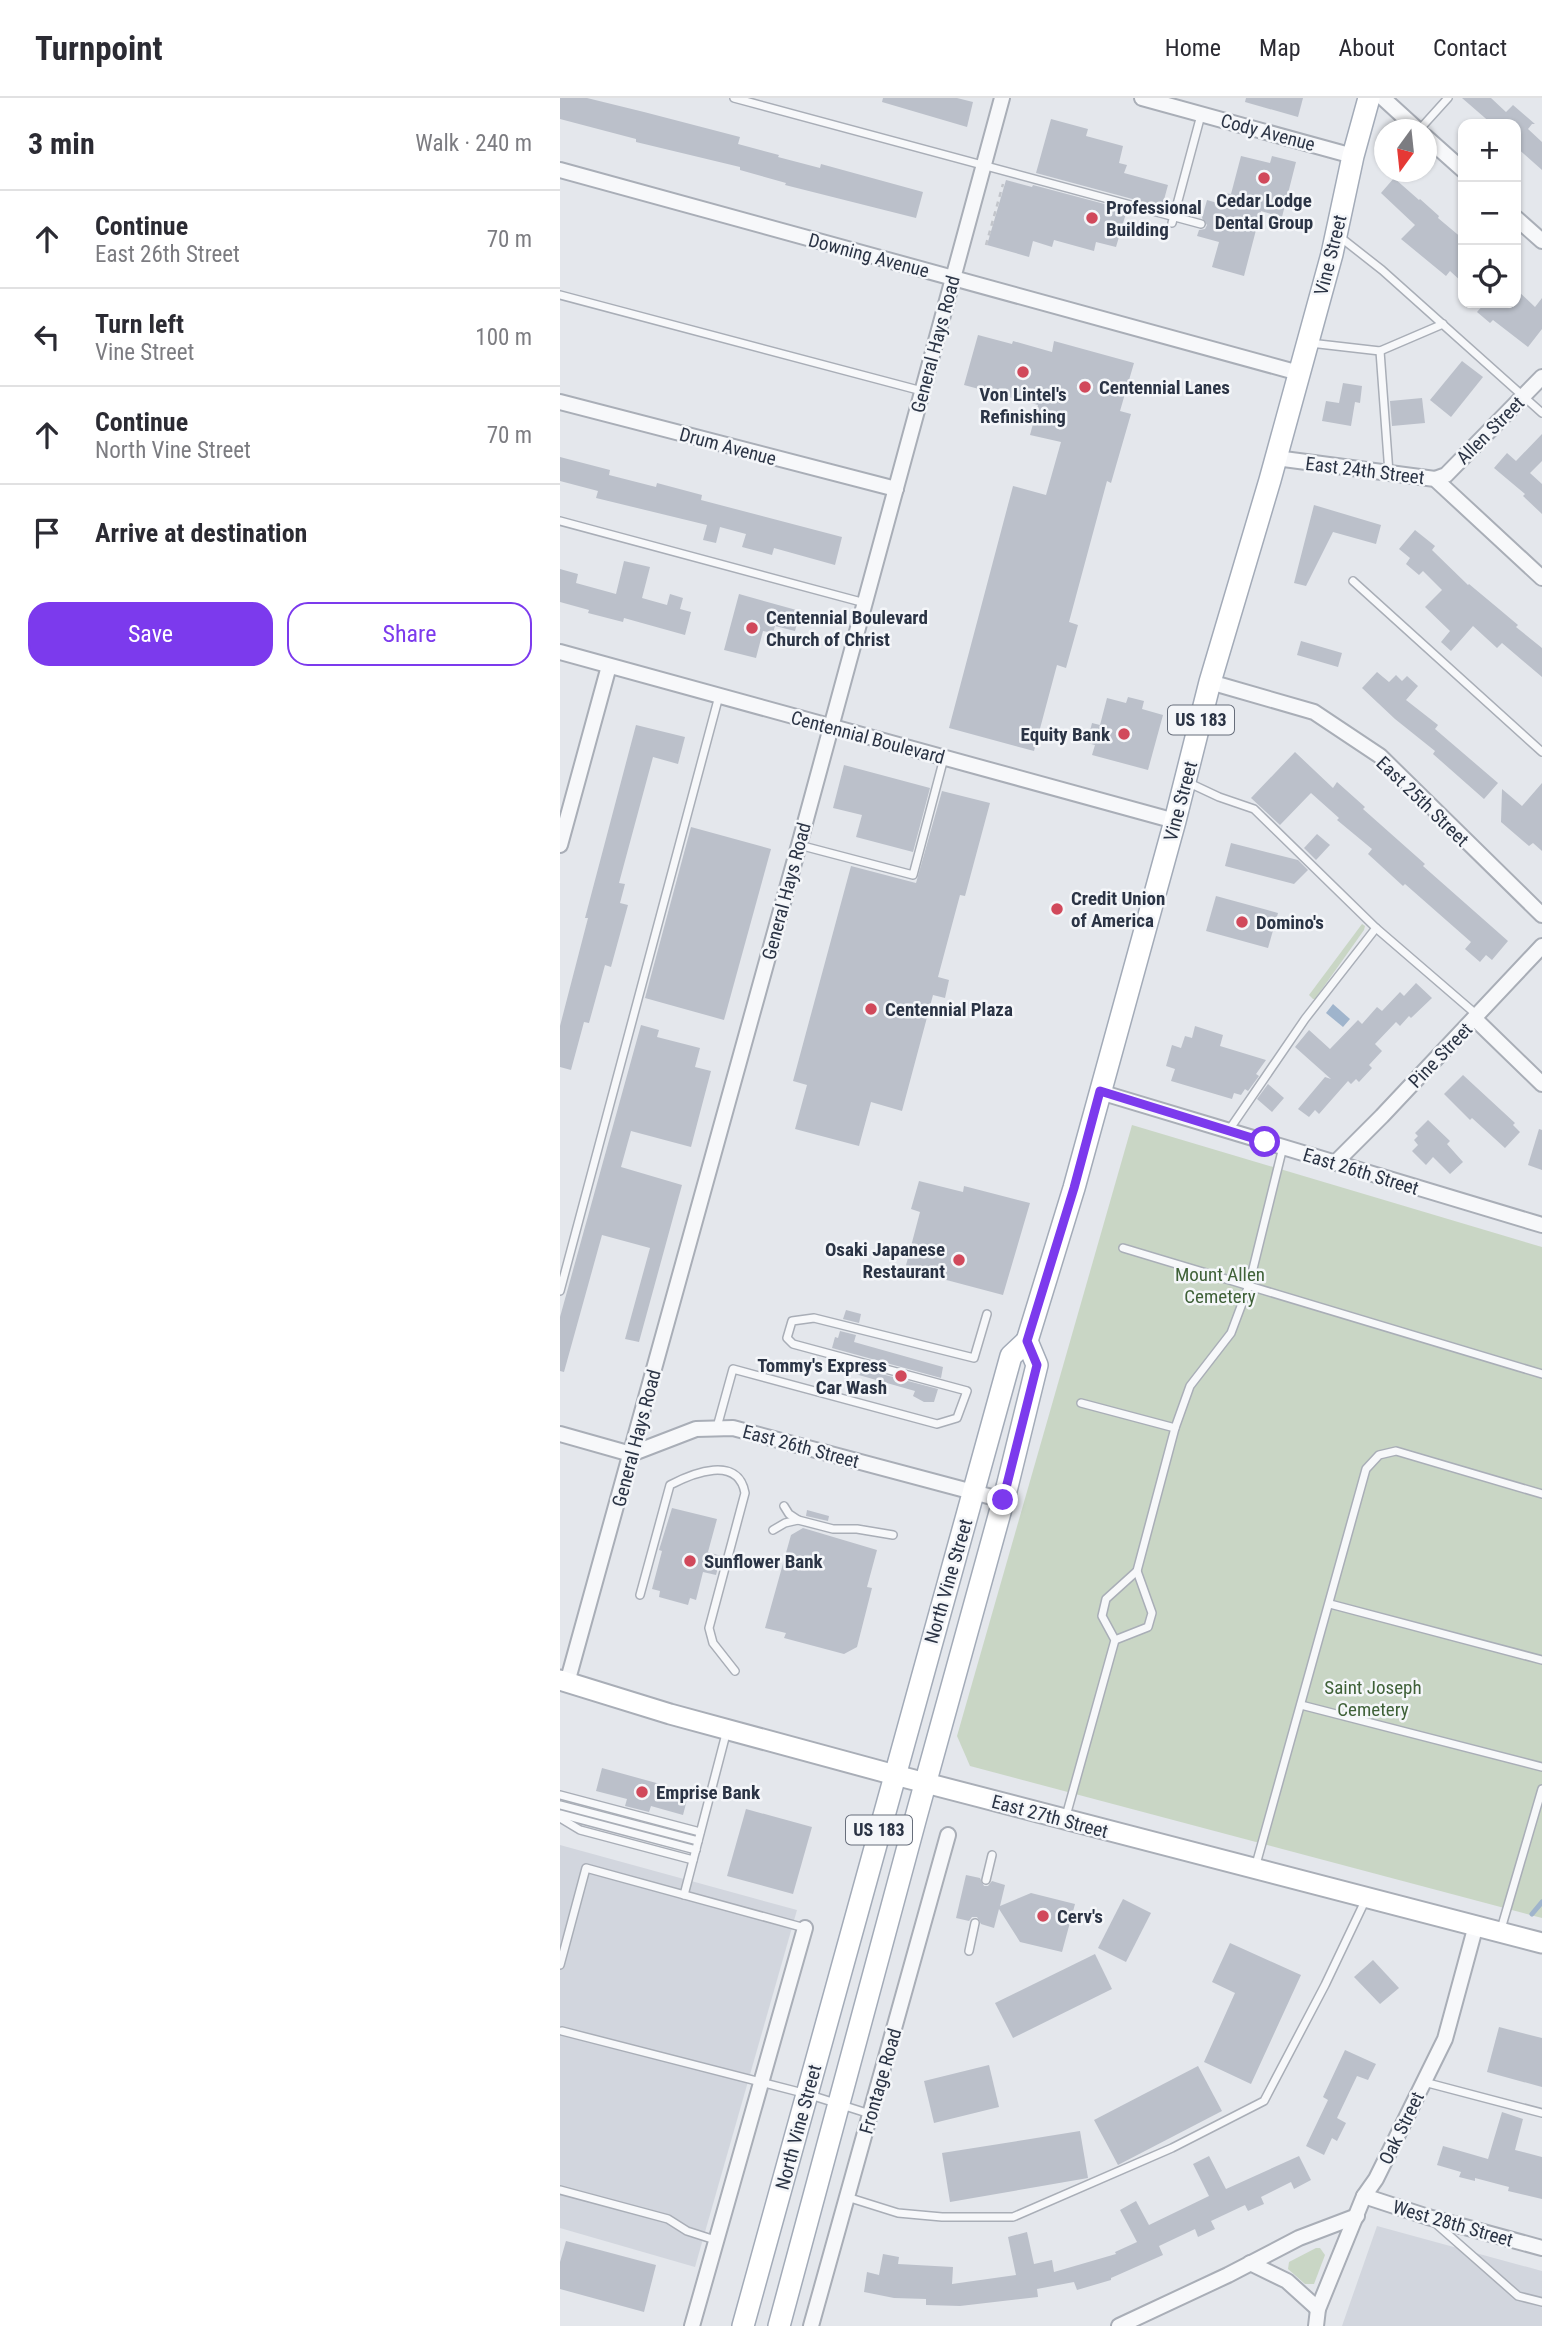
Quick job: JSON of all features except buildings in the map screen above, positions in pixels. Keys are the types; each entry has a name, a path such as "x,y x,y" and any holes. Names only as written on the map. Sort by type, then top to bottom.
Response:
{"main road":[{"name":"Vine Street","path":"1027,1341 1074,1188 1175,821 1210,682 1276,458 1337,234 1353,156 1369,98"},
{"name":"North Vine Street","path":"743,2326 1011,1356 1027,1341 1037,1365 1003,1500 779,2326"},
{"name":"East 27th Street","path":"564,1681 727,1730 895,1775 1542,1942"}],"street":[{"name":"General Hays Road","path":"564,1681 631,1454 1002,98"},
{"name":"Cody Avenue","path":"1142,98 1353,156"},
{"path":"1383,98 1406,119"},
{"path":"1437,147 1458,166"},
{"name":"Downing Avenue","path":"560,170 1299,373"},
{"path":"1521,223 1542,242"},
{"name":"Allen Street","path":"1435,479 1446,475 1542,376"},
{"name":"Drum Avenue","path":"560,402 895,489"},
{"name":"East 24th Street","path":"1276,458 1435,479 1542,578"},
{"name":"Centennial Boulevard","path":"560,652 1175,821"},
{"path":"560,845 609,666"},
{"name":"East 25th Street","path":"1210,682 1314,712 1380,757 1542,915"},
{"name":"Pine Street","path":"1335,1163 1542,946"},
{"path":"1476,1017 1542,1084"},
{"name":"East 26th Street","path":"1100,1091 1542,1225"},
{"name":"East 26th Street","path":"631,1454 696,1429 717,1427 750,1431 1003,1500"},
{"path":"560,1434 631,1454"},
{"name":"Frontage Road","path":"811,2326 948,1835"},
{"name":"Oak Street","path":"1316,2326 1318,2309 1364,2196 1376,2179 1444,2039 1476,1925"},
{"path":"692,2326 805,1928"},
{"name":"West 28th Street","path":"1364,2196 1428,2217 1542,2248"},
{"path":"1119,2326 1299,2238 1357,2216"},
{"path":"1250,2263 1287,2281 1318,2309"}],"lane":[{"path":"734,98 984,165 1173,220 1201,224"},
{"path":"1428,119 1448,98"},
{"path":"1173,220 1202,114"},
{"path":"1337,234 1382,270 1542,413"},
{"path":"560,295 922,391"},
{"path":"1307,343 1380,351 1443,324"},
{"path":"1380,351 1389,473"},
{"path":"560,521 865,603"},
{"path":"1353,581 1542,752"},
{"path":"560,1291 719,696"},
{"path":"799,845 913,875 944,758"},
{"path":"1185,781 1219,797 1254,808 1376,928 1476,1017"},
{"path":"1229,1130 1305,1019 1376,928"},
{"path":"1065,1820 1115,1640 1102,1616 1106,1600 1137,1571 1175,1428 1191,1386 1231,1332 1249,1285 1283,1147"},
{"path":"1124,1248 1542,1374"},
{"path":"717,1427 733,1369 937,1424 957,1418 967,1391 793,1344 787,1338 792,1321 814,1318 974,1358 987,1314"},
{"path":"1081,1403 1175,1428"},
{"path":"1255,1868 1366,1469 1379,1455 1396,1451 1542,1494"},
{"path":"640,1595 670,1485 707,1471 720,1470 736,1474 741,1479 745,1493 709,1628 713,1643 735,1671"},
{"path":"784,1506 789,1514 799,1520 832,1529 857,1529 893,1535"},
{"path":"773,1530 785,1523 799,1520"},
{"path":"1115,1640 1148,1627 1152,1613 1137,1571"},
{"path":"1330,1604 1542,1660"},
{"path":"1301,1705 1542,1767"},
{"path":"684,1895 727,1730"},
{"path":"1501,1931 1542,1788"},
{"path":"560,1795 701,1832"},
{"path":"560,1805 698,1841"},
{"path":"560,1816 696,1850"},
{"path":"560,1816 580,1830 693,1860"},
{"path":"986,1880 992,1855"},
{"path":"560,1965 586,1868 805,1928"},
{"path":"847,2197 898,2213 942,2217 1014,2217 1172,2148 1264,2101 1325,1985 1367,1897"},
{"path":"969,1951 975,1923"},
{"path":"561,2033 807,2094 870,2114"},
{"path":"1424,2082 1542,2113"},
{"path":"560,2190 668,2219 687,2231 715,2239"},
{"path":"1428,2217 1518,2296 1542,2302"}],"path":[{"path":"986,244 1004,182"}],"shaded area":[{"path":"560,1845 797,1910 695,2267 560,2228"},
{"path":"1377,2226 1542,2271 1542,2326 1342,2326"}],"green space":[{"path":"1362,924 1365,926 1364,930 1313,999 1309,995"},
{"path":"1132,1125 1542,1247 1542,1918 970,1766 957,1736"},
{"path":"1320,2248 1325,2255 1314,2284 1305,2284 1288,2269 1289,2262"}],"water":[{"path":"1333,1004 1350,1019 1343,1027 1326,1013"}],"waterway":[{"path":"1532,1914 1542,1902"}],"place":[{"name":"Cedar Lodge Dental Group","path":"1264,178"},
{"name":"Professional Building","path":"1092,218"},
{"name":"Von Lintel's Refinishing","path":"1023,372"},
{"name":"Centennial Lanes","path":"1085,387"},
{"name":"Centennial Boulevard Church of Christ","path":"752,628"},
{"name":"Equity Bank","path":"1124,734"},
{"name":"Credit Union of America","path":"1057,909"},
{"name":"Domino's","path":"1242,922"},
{"name":"Centennial Plaza","path":"871,1009"},
{"name":"Osaki Japanese Restaurant","path":"959,1260"},
{"name":"Tommy's Express Car Wash","path":"901,1376"},
{"name":"Sunflower Bank","path":"690,1561"},
{"name":"Emprise Bank","path":"642,1792"},
{"name":"Cerv's","path":"1043,1916"}],"route":[{"path":"1003,1500 1037,1365 1027,1341 1074,1188 1100,1091 1265,1142"}],"park label":[{"name":"Mount Allen Cemetery","path":"1220,1285"},
{"name":"Saint Joseph Cemetery","path":"1373,1698"}]}
